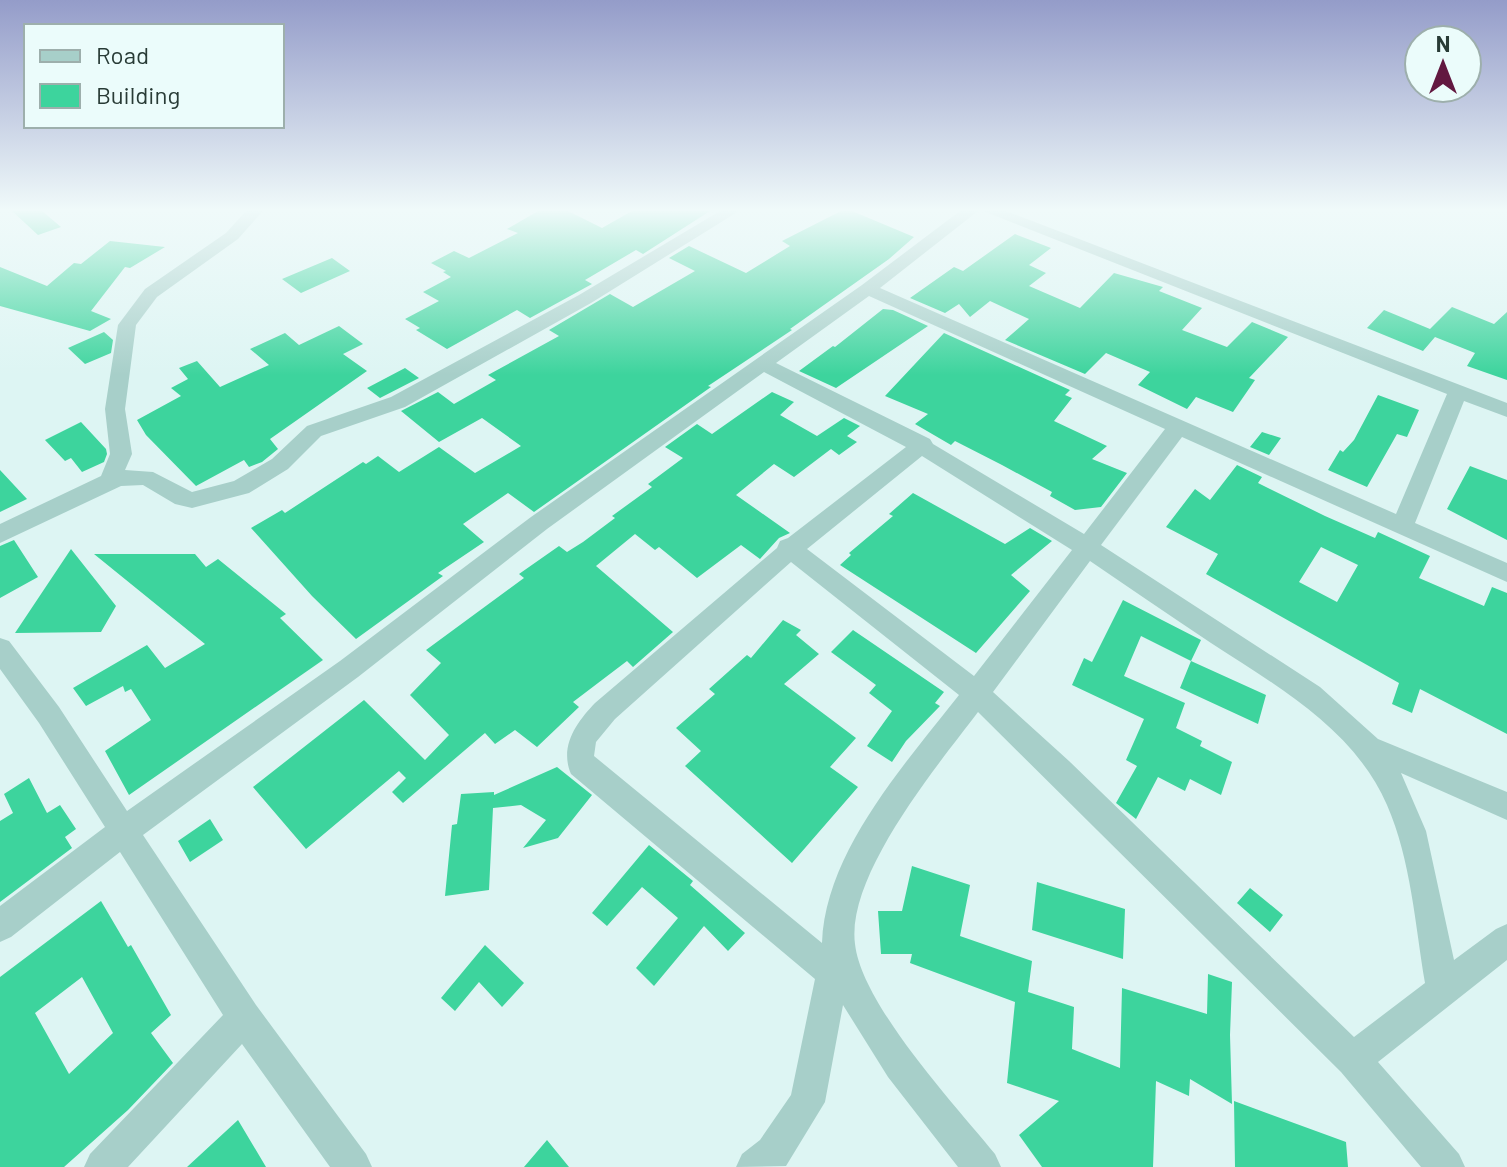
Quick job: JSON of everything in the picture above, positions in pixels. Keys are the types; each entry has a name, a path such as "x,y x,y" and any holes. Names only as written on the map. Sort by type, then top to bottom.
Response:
{"street":[{"path":"110,481 121,454 115,409 127,325 151,293 187,265"},
{"path":"0,534 110,481 132,476 163,484 183,498 192,500 241,487 280,464 314,431 398,402 641,265"},
{"path":"0,926 68,871 349,669 539,523 899,265"},
{"path":"1132,265 1507,410"},
{"path":"868,289 1507,573"},
{"path":"762,364 923,444 1087,546 1296,686 1369,749 1403,807 1418,862 1443,988"},
{"path":"1403,525 1458,391"},
{"path":"755,1167 773,1153 807,1102 836,957 841,904 871,842 900,794 975,692 1179,426"},
{"path":"923,444 788,547 605,711 586,732 578,750 581,765 836,957 847,981 900,1065 982,1167"},
{"path":"788,547 975,692 1070,780 1353,1060 1446,1167"},
{"path":"0,649 49,715 244,1017 353,1167"},
{"path":"1369,749 1402,760 1506,811"},
{"path":"1353,1060 1507,940"},
{"path":"103,1167 244,1017"}],"building":[{"path":"71,265 134,265 125,267 91,311 111,319 90,331 0,306 0,267 47,286"},
{"path":"314,265 342,265 350,271 301,293 282,279"},
{"path":"436,265 610,265 585,280 592,284 530,318 517,310 447,349 416,330 420,328 405,319 439,301 423,292 451,277 443,272 446,271"},
{"path":"684,265 730,265 746,273 758,265 880,265 534,512 508,493 463,524 484,542 438,573 443,576 356,639 312,596 251,528 282,510 285,513 363,462 366,464 378,456 399,472 439,447 475,473 521,446 482,418 439,442 401,411 438,392 454,404 496,380 488,375 559,336 549,330 610,294 633,307 695,271"},
{"path":"971,265 1030,265 1046,273 1029,286 1080,308 1114,273 1163,287 1159,291 1202,308 1182,330 1227,347 1252,322 1288,337 1249,378 1255,380 1233,412 1196,397 1187,409 1138,385 1150,372 1106,353 1085,374 1005,340 1029,319 990,301 970,317 959,304 945,313 910,298 954,267 963,271"},
{"path":"1452,307 1494,324 1507,312 1507,380 1467,366 1475,353 1435,337 1423,351 1367,328 1384,310 1430,329"},
{"path":"883,309 893,310 928,326 836,388 799,371 835,347"},
{"path":"339,326 363,344 343,354 367,371 270,439 278,449 262,462 249,467 244,460 196,486 146,435 137,420 181,396 171,388 188,379 179,368 197,361 220,387 269,365 250,349 285,333 299,345"},
{"path":"104,332 113,340 111,353 85,364 68,348"},
{"path":"944,333 1070,390 1065,395 1072,398 1054,421 1107,446 1092,459 1127,473 1101,507 1075,510 1050,496 1052,492 1002,465 955,441 951,445 915,424 928,414 885,396"},
{"path":"405,368 419,378 380,398 367,388"},
{"path":"772,392 794,402 780,415 817,436 844,418 860,426 847,436 857,442 839,455 831,449 794,477 774,464 736,495 790,533 779,538 760,559 741,545 697,578 659,547 655,550 635,534 596,566 673,632 633,667 627,661 573,702 579,707 537,747 515,730 495,744 485,733 403,803 392,792 406,778 399,771 306,849 253,787 364,700 425,760 449,735 410,695 441,663 426,650 524,578 519,574 559,546 567,552 583,542 652,487 648,484 683,458 665,447 697,424 712,434"},
{"path":"1378,395 1419,410 1407,437 1397,434 1367,487 1328,470 1340,450 1343,452 1354,440"},
{"path":"81,422 107,454 104,462 82,472 71,458 65,461 45,440"},
{"path":"1262,432 1281,438 1269,455 1250,447"},
{"path":"1237,465 1262,477 1258,483 1325,516 1375,538 1378,532 1430,556 1419,578 1484,606 1492,587 1507,593 1507,734 1420,689 1412,713 1392,704 1399,683 1206,574 1218,554 1166,527 1195,489 1210,500","holes":["1321,547 1358,565 1337,602 1299,582"]},
{"path":"1470,466 1507,480 1507,540 1447,509"},
{"path":"0,470 27,499 0,512"},
{"path":"913,493 1005,544 1030,528 1052,541 1011,575 1030,591 976,653 840,565"},
{"path":"14,540 38,577 0,598 0,546"},
{"path":"71,549 116,606 101,632 15,633"},
{"path":"94,554 195,554 206,567 218,559 286,614 280,618 323,660 129,795 105,751 151,720 131,689 125,692 123,686 86,706 73,688 147,645 165,668 205,644"},
{"path":"1123,600 1201,640 1191,661 1141,636 1124,676 1185,703 1176,728 1202,741 1200,746 1232,762 1221,795 1190,779 1185,791 1158,777 1136,819 1116,803 1137,766 1126,760 1144,719 1072,685 1084,658 1092,662"},
{"path":"783,620 801,630 796,635 819,654 784,684 856,738 830,767 858,787 792,863 685,766 701,751 676,728 715,694 709,689 747,655 751,658"},
{"path":"853,630 944,692 935,703 940,706 906,741 892,762 867,746 892,711 869,693 876,685 831,652"},
{"path":"1191,661 1266,695 1258,724 1180,688"},
{"path":"557,767 592,795 558,838 523,848 546,820 521,805 493,808 489,890 445,896 452,825 457,824 461,794 494,792 494,795"},
{"path":"29,778 47,813 60,805 76,829 65,837 72,848 0,902 0,821 13,813 4,794"},
{"path":"210,819 223,840 190,862 178,841"},
{"path":"649,845 693,881 690,885 745,933 728,951 704,926 654,986 636,968 678,918 642,887 607,926 592,913"},
{"path":"912,866 970,885 960,936 1032,961 1028,992 1074,1007 1072,1049 1120,1068 1122,988 1207,1014 1208,974 1232,982 1232,1104 1190,1079 1189,1096 1156,1081 1153,1167 1042,1167 1019,1135 1059,1101 1007,1083 1015,1002 910,963 912,954 881,954 878,911 902,911"},
{"path":"1037,882 1125,909 1123,959 1032,930"},
{"path":"1250,888 1283,915 1270,932 1237,903"},
{"path":"101,901 128,947 131,945 171,1015 151,1033 173,1063 128,1110 64,1167 0,1167 0,977","holes":["82,977 113,1033 69,1074 35,1013"]},
{"path":"485,945 524,983 502,1007 479,982 455,1011 441,998"},
{"path":"1234,1101 1346,1142 1348,1167 1235,1167"},
{"path":"238,1120 266,1167 187,1167"},
{"path":"547,1140 569,1167 524,1167"}]}
